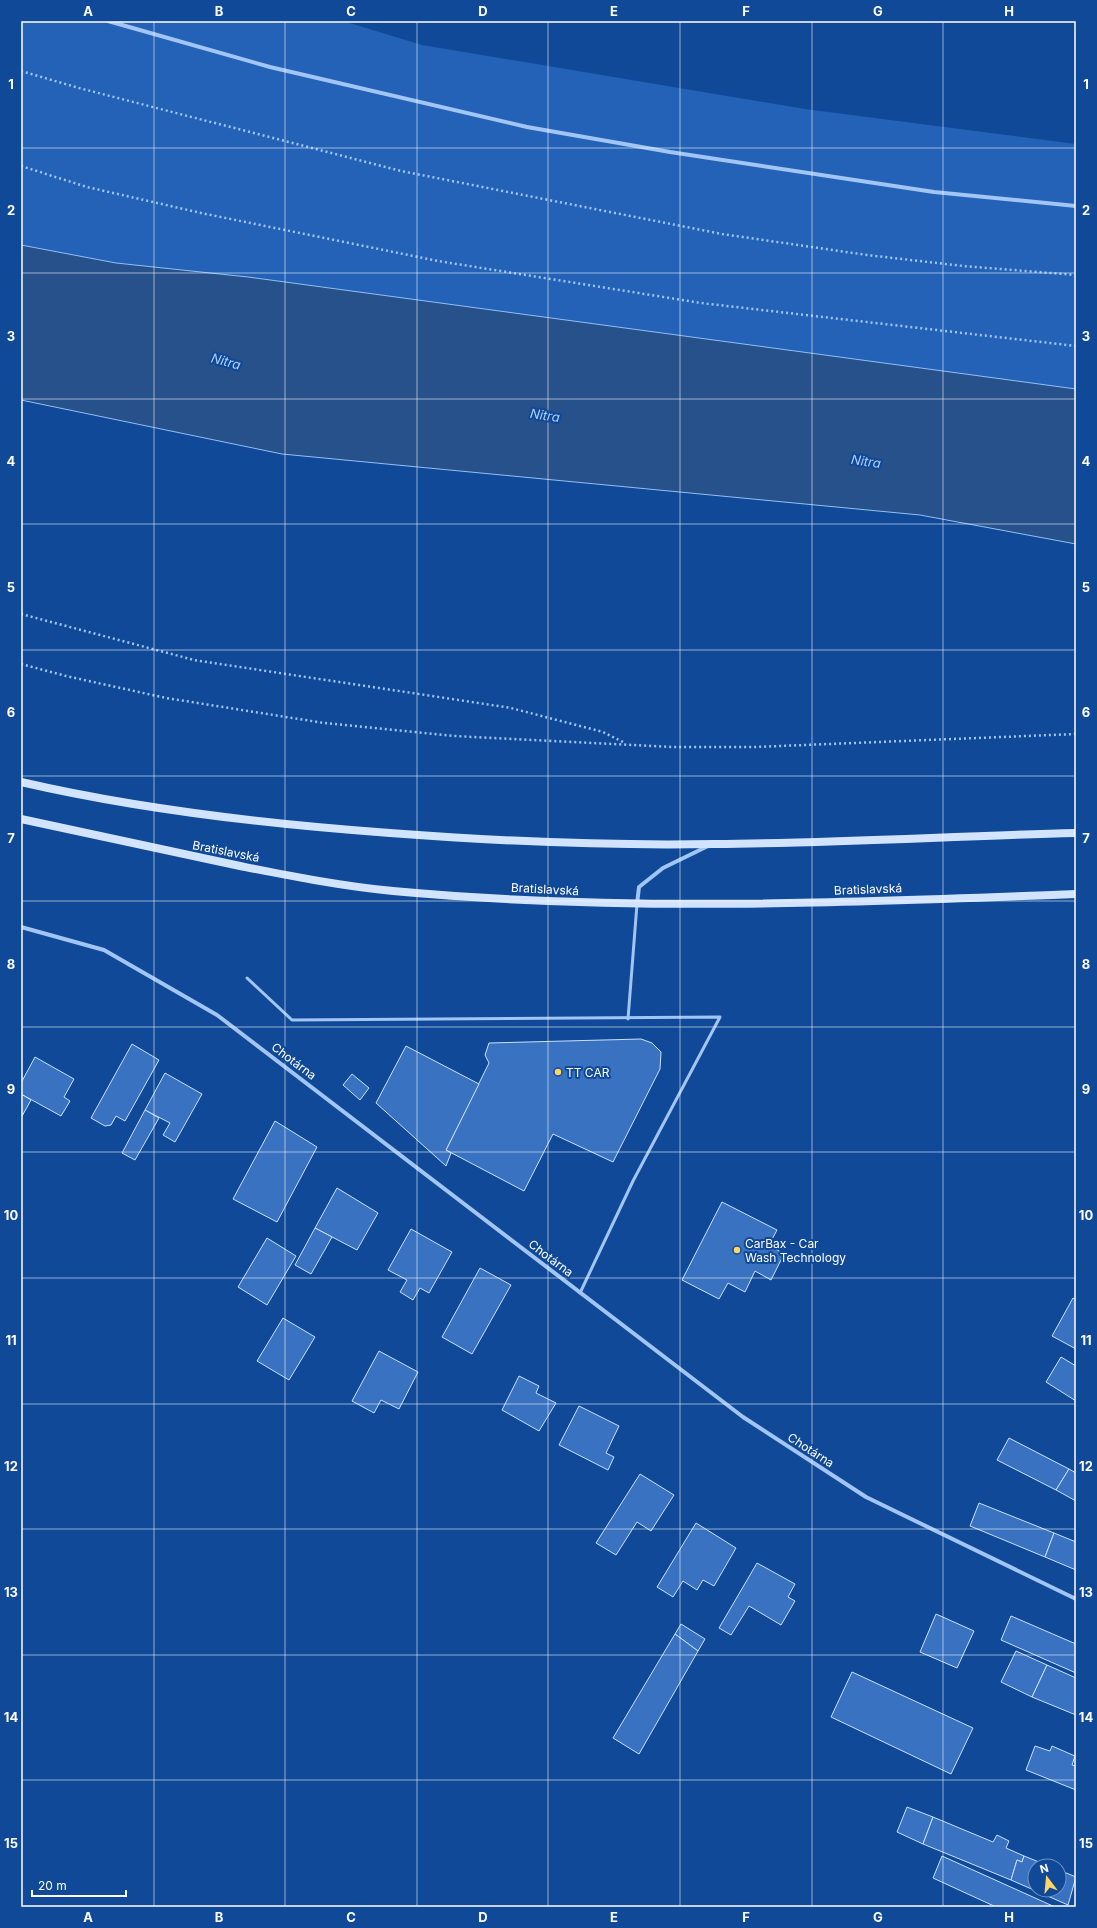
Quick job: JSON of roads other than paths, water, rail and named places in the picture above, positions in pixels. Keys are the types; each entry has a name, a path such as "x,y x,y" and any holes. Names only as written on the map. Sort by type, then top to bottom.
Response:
{"main road":[{"path":"21,782 86,797 180,813 323,828 477,840 606,844 712,844 1076,833"},
{"name":"Bratislavská","path":"21,819 169,852 319,882 391,891 555,902 637,904 835,902 1076,894"}],"street":[{"path":"108,21 270,67 526,127 670,152 934,192 1076,206"},
{"path":"637,904 639,887 663,868 712,844"},
{"name":"Chotárna","path":"21,927 104,950 217,1015 743,1417 866,1497 1076,1599"}],"lane":[{"path":"628,1018 637,904"},
{"path":"247,978 292,1020 720,1017 633,1181 580,1293"}],"water":[{"name":"Nitra","path":"21,245 116,263 248,277 1076,389 1076,544 920,515 282,454 21,400"}],"place":[{"name":"TT CAR","path":"558,1072"},
{"name":"CarBax - Car Wash Technology","path":"737,1250"}]}
